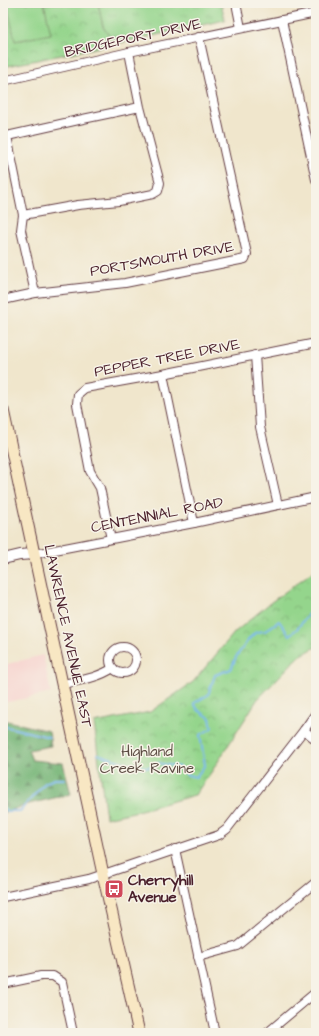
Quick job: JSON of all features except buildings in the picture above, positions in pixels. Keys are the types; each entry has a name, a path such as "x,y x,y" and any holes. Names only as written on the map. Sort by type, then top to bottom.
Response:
{"main road":[{"name":"LAWRENCE AVENUE EAST","path":"3,410 103,874 139,1033"}],"street":[{"path":"236,3 241,28"},
{"name":"BRIDGEPORT DRIVE","path":"3,81 129,52 316,13"},
{"path":"282,20 316,180"},
{"name":"PORTSMOUTH DRIVE","path":"3,300 35,293 126,283 245,259 247,254 199,37"},
{"path":"23,215 78,205 119,201 153,194 158,191 160,183 140,107 129,52"},
{"path":"35,293 21,230 23,215 5,134 140,107"},
{"name":"PEPPER TREE DRIVE","path":"111,539 100,488 90,471 77,404 78,394 85,388 316,343"},
{"path":"255,356 260,427 278,505"},
{"path":"163,374 194,523"},
{"name":"CENTENNIAL ROAD","path":"3,559 194,523 316,497"},
{"path":"63,684 105,674 113,668"},
{"path":"3,897 89,879 219,835 227,829 316,713"},
{"path":"304,730 316,740"},
{"path":"175,849 215,1033"},
{"path":"198,957 238,946 316,882"},
{"path":"3,984 41,976 53,976 62,982 73,1033"},
{"path":"267,1033 316,992"}],"shaded area":[{"path":"43,655 51,693 3,703 3,665"}],"green space":[{"path":"3,3 98,3 103,27 115,44 3,67"},
{"path":"7,3 44,3 51,34 15,41"},
{"path":"98,3 221,3 225,20 115,44 103,27"},
{"name":"Highland Creek Ravine","path":"316,569 316,647 298,657 257,700 195,795 106,818 94,723 150,712 193,682 235,632 270,603"},
{"path":"3,720 49,731 51,746 28,750 32,760 63,763 71,794 29,804 3,813"}],"waterway":[{"path":"97,754 142,767 154,766 158,763 179,767 187,775 196,777 205,765 200,735 212,728 210,718 198,710 194,703 208,695 215,675 231,669 236,657 256,632 265,631 279,621 289,635 297,629 312,609 316,607"},
{"path":"3,726 49,737"},
{"path":"3,808 7,811 20,811 45,783 54,779 64,779"}],"place":[{"name":"Cherryhill Avenue","path":"114,889"}]}
